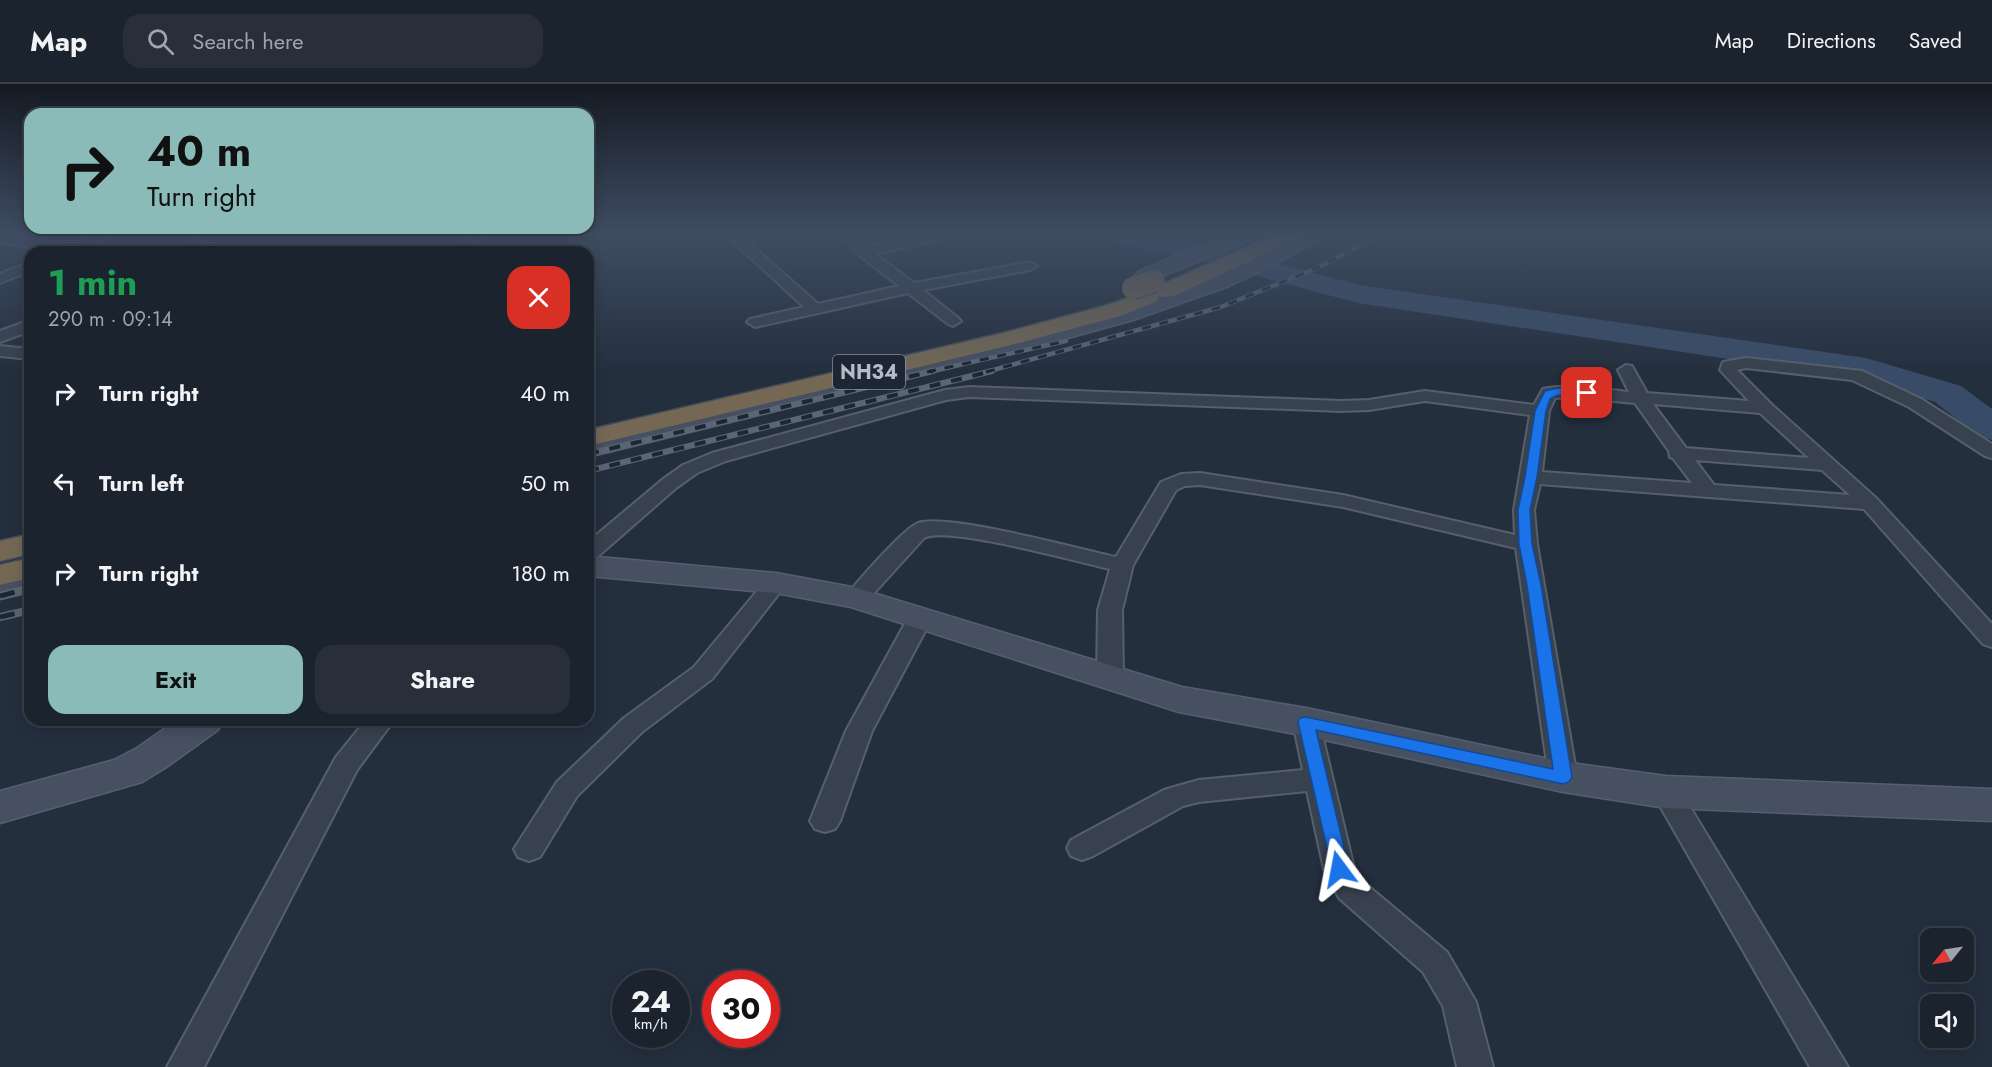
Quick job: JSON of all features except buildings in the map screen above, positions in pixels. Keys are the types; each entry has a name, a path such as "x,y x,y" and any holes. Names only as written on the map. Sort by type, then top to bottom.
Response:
{"highway":[{"name":"NH34","path":"594,437 1007,339 1112,311 1171,281"},
{"name":"NH34","path":"594,416 1155,291"},
{"path":"0,550 24,545"},
{"path":"0,575 24,569"}],"street":[{"path":"783,281 815,309"},
{"path":"902,281 953,321"},
{"path":"755,322 950,281"},
{"path":"594,448 1063,333 1155,291 1207,281"},
{"path":"0,337 24,327"},
{"path":"0,351 24,353"},
{"path":"1992,452 1915,403 1856,375 1746,363 1729,366 1728,370 1765,408 1870,503 1992,639"},
{"path":"1626,370 1677,453 1707,490"},
{"path":"594,548 690,469 719,457 945,395 969,392 1341,406 1369,405 1425,396 1540,411"},
{"path":"1563,777 1526,544 1524,510 1540,411 1549,393 1641,397 1765,408"},
{"path":"1677,453 1829,465"},
{"path":"1531,477 1870,503"},
{"path":"1110,678 1110,610 1122,565 1168,486 1190,479 1343,501 1526,544"},
{"path":"857,598 916,533 925,528 957,529 1122,565"},
{"path":"594,567 776,583 857,598 1179,699 1306,722 1563,777 1666,792 1992,805"},
{"path":"0,589 24,583"},
{"path":"529,849 567,789 633,725 703,673 776,583"},
{"path":"825,821 859,731 920,618"},
{"path":"1306,722 1339,869 1350,889 1435,962 1459,1002 1475,1067"},
{"path":"0,807 127,771 151,758 196,726"},
{"path":"185,1067 346,764 376,726"},
{"path":"1082,848 1174,798 1199,791 1319,779"},
{"path":"1666,792 1830,1067"}],"waterway":[{"path":"1309,281 1358,294 1866,369 1948,394 1992,428"}],"railway":[{"path":"986,372 1221,307 1285,281"},
{"path":"927,372 1066,341"},
{"path":"594,453 933,371"},
{"path":"594,470 992,371"},
{"path":"0,596 24,590"},
{"path":"0,617 24,611"}],"route":[{"path":"1339,869 1306,722 1563,777 1526,544 1524,510 1540,411 1545,398 1549,393 1587,393"}]}
